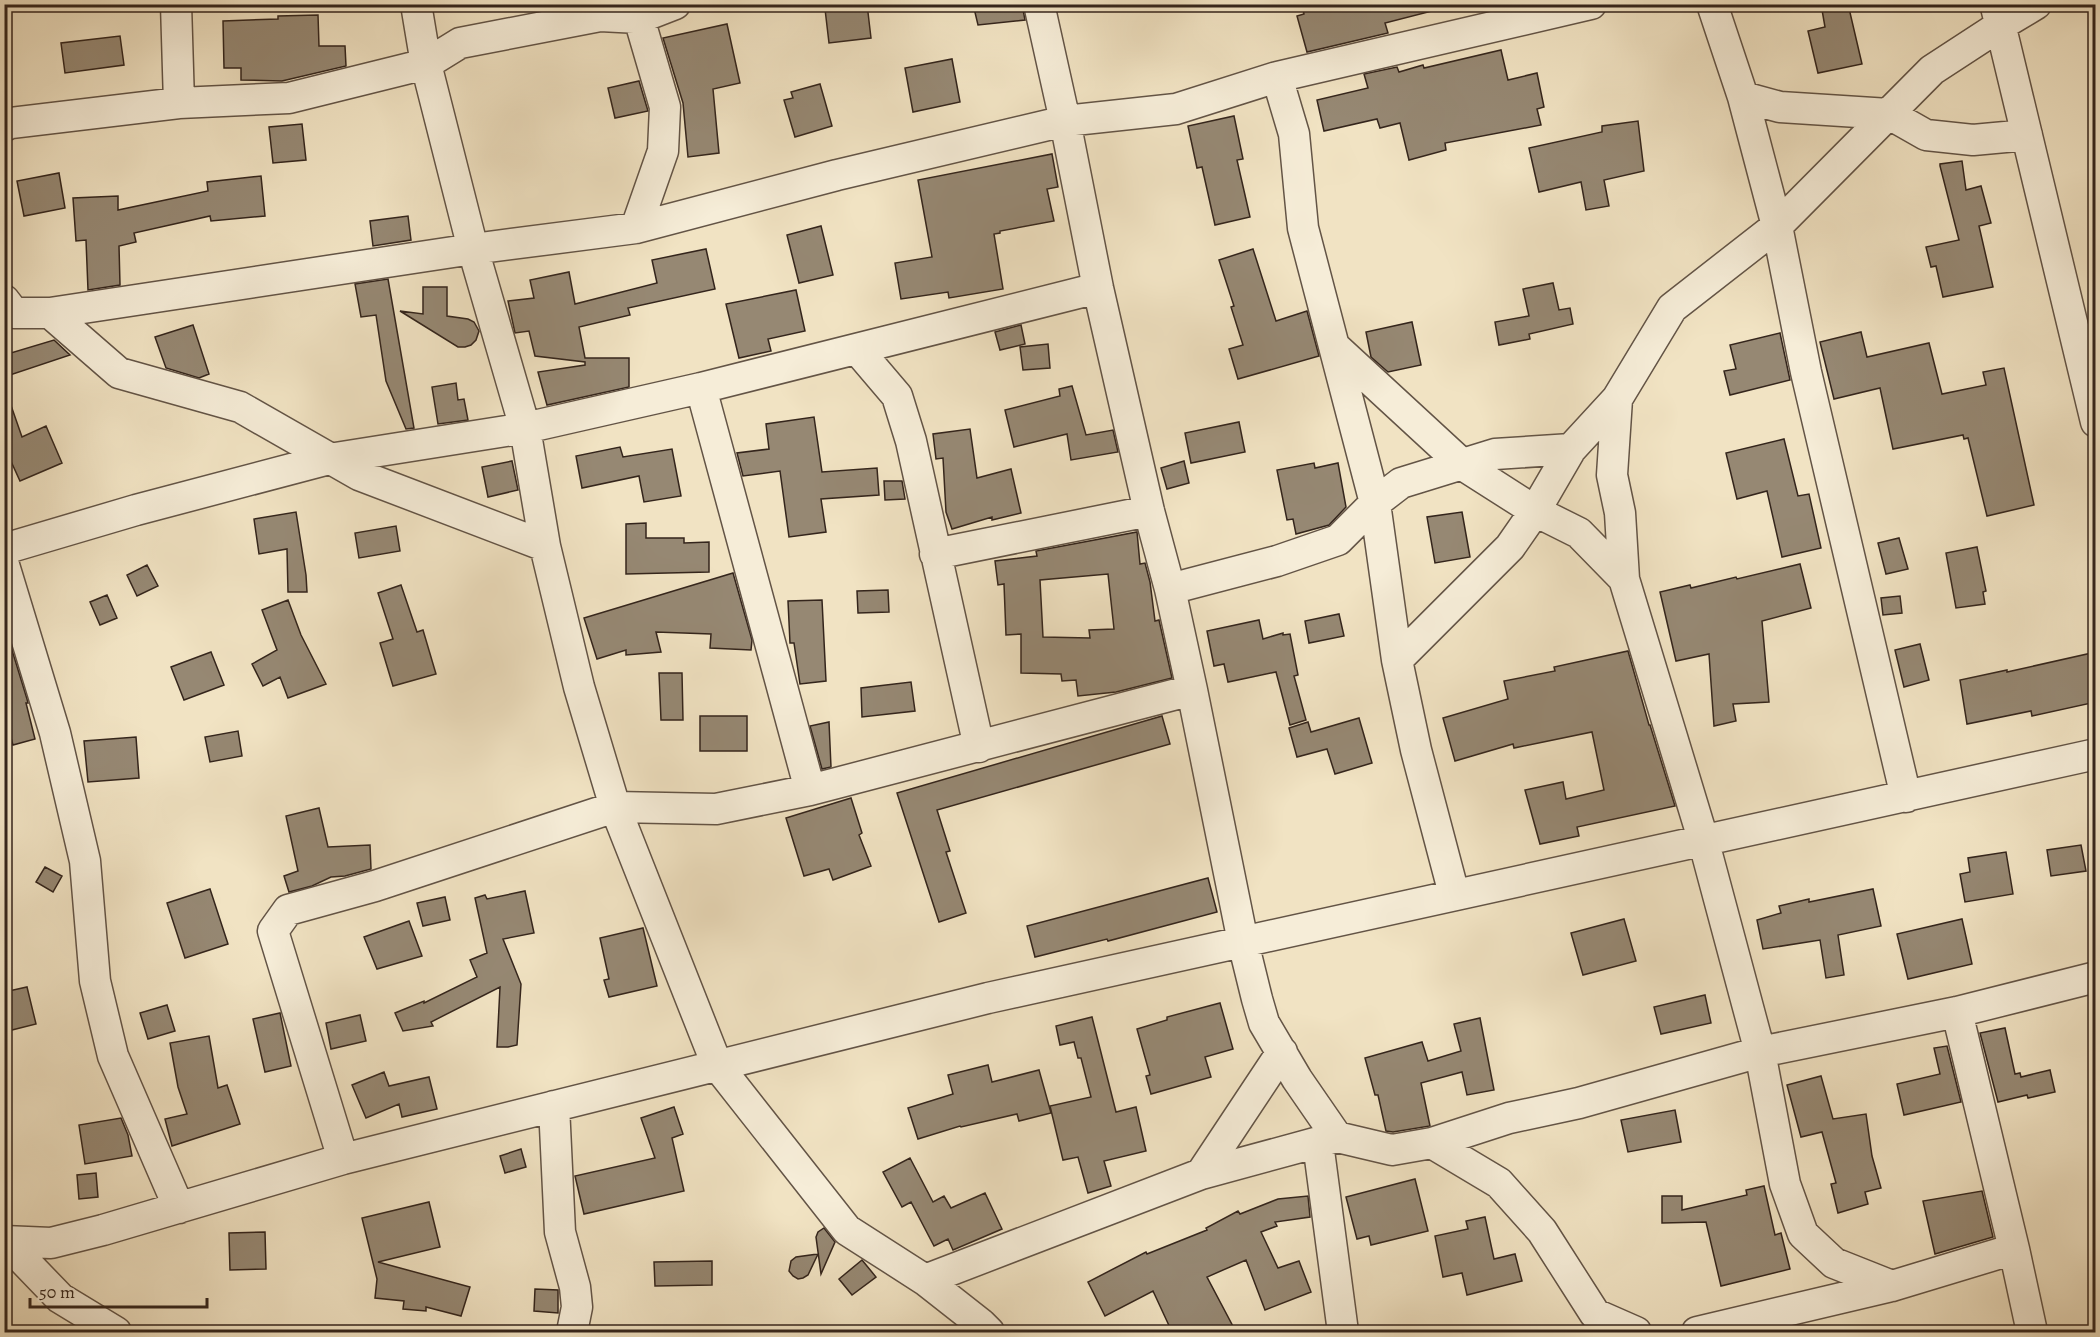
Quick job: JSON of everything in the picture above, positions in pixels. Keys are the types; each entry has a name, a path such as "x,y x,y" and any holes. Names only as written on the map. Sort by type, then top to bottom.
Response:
{"street":[{"path":"176,4 179,104"},
{"path":"416,4 426,64 473,249 525,428 545,546 579,687 615,807 717,1065 847,1230 925,1280 989,1332"},
{"path":"4,126 11,123 179,104 289,98 426,64 460,43 599,10 639,18 675,4"},
{"path":"1039,4 1098,288 1192,690 1243,942 1264,1023 1297,1079 1328,1140 1343,1332"},
{"path":"8,310 50,313 473,249 636,228 837,175 1065,121 1176,109 1277,77 1591,4"},
{"path":"1712,4 1743,97 1777,226 1806,372 1906,797"},
{"path":"1397,660 1510,547 1535,511 1571,449 1617,399 1672,308 1777,226 1932,70 1998,15 2036,4"},
{"path":"1998,15 2096,422"},
{"path":"636,228 663,152 665,107 639,18"},
{"path":"1277,77 1294,134 1303,228 1375,503 1397,660 1416,750 1455,894"},
{"path":"1743,97 1780,107 1889,114 1926,135 1973,140 2027,135"},
{"path":"4,549 136,510 329,459 525,428 701,388 1098,288"},
{"path":"50,313 119,373 240,407 359,476 545,546"},
{"path":"1335,347 1463,465 1535,511 1579,533 1624,579"},
{"path":"857,349 897,396 911,441 979,747"},
{"path":"701,388 810,790"},
{"path":"1617,399 1612,475 1620,513 1624,579 1703,839 1760,1052 1785,1184 1803,1234 1834,1263 1892,1286"},
{"path":"1170,589 1277,561 1338,540 1375,503 1401,483 1495,454 1571,449"},
{"path":"935,554 1149,511"},
{"path":"4,565 55,733 85,861 95,981 113,1056 179,1208"},
{"path":"343,1159 273,931 288,910 375,886 615,807 716,809 810,790 1192,690"},
{"path":"5,1241 51,1243 103,1230 343,1159 988,998 2096,754"},
{"path":"925,1280 1201,1173 1328,1140 1392,1150 1432,1143 1509,1118 1579,1103 1760,1052 1957,1012 2096,977"},
{"path":"1957,1012 2032,1332"},
{"path":"1201,1173 1282,1052"},
{"path":"554,1106 560,1232 575,1287 577,1307 572,1332"},
{"path":"1432,1143 1498,1183 1542,1231 1595,1314 1636,1332"},
{"path":"5,1241 60,1298 116,1332"},
{"path":"1697,1332 1892,1286 2014,1249"}],"building":[{"path":"867,4 871,38 829,43 825,9"},
{"path":"973,4 1022,4 1025,20 978,25"},
{"path":"1302,4 1431,4 1432,11 1385,23 1388,33 1307,52 1297,16 1304,14"},
{"path":"1821,4 1848,4 1862,64 1818,73 1808,31 1825,27"},
{"path":"318,15 319,46 345,46 346,66 282,81 241,80 241,68 224,68 223,21"},
{"path":"727,24 740,83 713,89 719,153 688,157 683,103 663,38"},
{"path":"120,36 124,65 65,73 61,43"},
{"path":"1501,50 1508,80 1537,73 1544,107 1537,109 1541,125 1445,143 1446,150 1409,160 1400,123 1380,128 1377,119 1324,131 1317,100 1368,88 1364,74 1397,67 1399,72 1423,65 1424,68"},
{"path":"952,59 960,102 913,112 905,68"},
{"path":"639,81 648,111 615,118 608,88"},
{"path":"820,84 832,126 795,137 784,100 793,98 791,92"},
{"path":"1234,116 1243,159 1237,160 1250,217 1215,225 1202,167 1197,168 1188,126"},
{"path":"1638,121 1644,171 1604,180 1609,206 1586,210 1581,182 1539,192 1529,148 1602,132 1602,126"},
{"path":"302,124 306,160 273,163 269,127"},
{"path":"1052,154 1058,187 1047,189 1054,221 994,234 1003,289 949,298 948,292 901,299 895,263 932,257 918,180"},
{"path":"1962,161 1966,190 1981,186 1991,223 1979,226 1993,287 1943,297 1936,266 1931,267 1926,247 1959,240 1940,164"},
{"path":"59,173 65,208 24,216 17,181"},
{"path":"261,176 265,216 211,221 210,216 134,233 136,242 119,246 120,285 88,290 86,240 76,241 73,198 118,196 118,210 208,191 207,182"},
{"path":"408,216 411,240 373,246 370,221"},
{"path":"821,226 833,275 799,283 787,235"},
{"path":"706,249 715,289 628,308 630,315 579,327 585,358 629,358 629,387 547,405 538,372 585,365 585,362 535,356 529,331 515,333 508,301 534,298 530,280 569,272 575,304 657,283 652,260"},
{"path":"1253,249 1276,321 1307,311 1319,356 1238,379 1229,349 1243,345 1231,307 1234,306 1219,260"},
{"path":"388,279 414,428 406,429 386,381 376,315 361,317 355,284"},
{"path":"1553,283 1559,310 1570,308 1573,324 1529,334 1530,339 1499,345 1495,322 1529,316 1523,289"},
{"path":"423,287 447,287 447,316 468,319 474,322 479,331 476,340 471,345 458,347 400,311 423,314"},
{"path":"796,290 805,331 768,339 771,351 739,358 726,304"},
{"path":"1412,322 1421,365 1388,372 1371,357 1366,332"},
{"path":"193,325 209,374 199,378 166,368 155,337"},
{"path":"1021,325 1025,344 1000,350 995,332"},
{"path":"1861,332 1867,357 1929,343 1942,394 1986,385 1983,372 2004,368 2034,505 1987,516 1968,438 1964,439 1963,435 1893,449 1880,388 1834,399 1820,342"},
{"path":"1780,333 1790,380 1730,395 1724,371 1736,369 1730,345"},
{"path":"54,340 70,355 4,377 4,355"},
{"path":"1048,344 1050,368 1023,370 1020,347"},
{"path":"456,383 458,400 464,399 468,420 438,424 432,387"},
{"path":"1072,386 1086,435 1113,430 1118,452 1071,460 1067,434 1014,447 1005,410 1060,396 1059,389"},
{"path":"7,394 22,437 46,426 62,463 20,481 4,446 4,395"},
{"path":"814,417 822,472 877,468 879,495 821,499 826,532 789,537 780,471 743,476 737,453 769,449 766,424"},
{"path":"1239,422 1245,452 1191,463 1185,433"},
{"path":"970,429 977,478 1011,469 1021,513 992,520 992,517 952,529 946,512 943,458 936,459 933,434"},
{"path":"1784,439 1798,496 1809,494 1821,548 1782,557 1767,491 1737,499 1726,453"},
{"path":"620,447 623,457 672,449 681,496 644,502 639,476 582,488 576,456"},
{"path":"512,461 518,490 488,497 482,467"},
{"path":"1184,461 1189,483 1167,489 1161,468"},
{"path":"1314,463 1315,468 1338,463 1346,507 1329,525 1296,534 1293,519 1287,520 1277,470"},
{"path":"884,481 902,481 905,499 885,500"},
{"path":"296,512 307,592 288,592 287,549 259,554 254,519"},
{"path":"1462,512 1470,557 1435,563 1427,517"},
{"path":"646,523 646,538 684,538 684,543 709,542 709,572 626,574 626,524"},
{"path":"396,526 400,551 359,558 355,533"},
{"path":"1137,532 1140,564 1145,563 1155,621 1159,620 1172,678 1116,692 1078,696 1076,680 1062,681 1061,674 1021,673 1021,634 1006,635 1004,584 998,585 995,561 1037,556 1036,551","holes":["1108,574 1114,629 1089,630 1090,638 1043,637 1040,580"]},
{"path":"1899,538 1908,569 1886,574 1878,543"},
{"path":"1977,547 1986,591 1983,592 1985,604 1956,608 1946,553"},
{"path":"1800,564 1811,608 1762,621 1769,702 1733,704 1736,721 1714,726 1709,654 1676,661 1660,592 1690,585 1691,588 1736,577 1737,579"},
{"path":"147,565 158,586 137,596 127,575"},
{"path":"733,573 752,640 751,650 710,648 711,634 656,632 661,652 626,655 626,650 597,659 584,618"},
{"path":"401,585 417,632 423,630 436,674 393,686 380,643 393,639 378,593"},
{"path":"888,590 889,612 858,613 857,591"},
{"path":"107,595 117,618 100,625 90,602"},
{"path":"1900,596 1902,613 1883,615 1881,598"},
{"path":"288,600 301,635 326,684 288,698 280,677 263,686 252,664 277,650 262,610"},
{"path":"822,600 826,681 800,684 794,643 790,643 788,601"},
{"path":"1339,614 1344,636 1309,643 1305,621"},
{"path":"1259,620 1263,639 1283,633 1283,635 1290,634 1298,675 1294,676 1306,720 1290,725 1276,672 1228,682 1224,664 1214,666 1207,631"},
{"path":"8,637 27,699 35,739 13,745 4,713 4,638"},
{"path":"1920,644 1929,680 1904,687 1895,650"},
{"path":"1628,651 1675,806 1577,827 1579,836 1540,844 1525,790 1563,782 1566,799 1604,790 1592,732 1514,748 1513,744 1455,761 1443,718 1508,699 1504,681 1555,671 1554,667"},
{"path":"211,652 224,685 184,700 171,667"},
{"path":"2096,652 2096,702 2032,716 2031,711 1967,724 1960,680"},
{"path":"659,673 682,673 683,720 661,720"},
{"path":"911,682 915,711 862,717 861,688"},
{"path":"700,716 747,716 747,751 700,751"},
{"path":"1162,716 1170,744 937,810 950,851 946,852 966,913 939,922 897,793"},
{"path":"1359,718 1372,763 1335,774 1327,749 1297,757 1289,728 1308,722 1311,732"},
{"path":"829,722 831,767 822,769 810,726"},
{"path":"238,731 242,756 210,762 205,737"},
{"path":"136,737 139,778 88,782 84,741"},
{"path":"851,798 862,833 859,835 871,866 833,880 829,869 804,876 786,818"},
{"path":"319,808 328,847 370,845 371,869 331,877 312,886 289,892 284,876 298,871 286,816"},
{"path":"2081,845 2086,871 2051,876 2047,850"},
{"path":"2006,852 2013,894 1965,902 1960,874 1970,872 1968,858"},
{"path":"45,867 62,876 53,892 36,882"},
{"path":"1208,878 1217,912 1108,941 1107,939 1035,957 1027,926"},
{"path":"210,889 228,944 185,958 167,903"},
{"path":"1873,889 1881,926 1838,935 1844,975 1826,978 1820,940 1763,949 1757,920 1781,913 1779,906"},
{"path":"525,891 534,933 503,939 521,984 517,1045 497,1047 500,987 431,1022 433,1026 403,1031 395,1013 424,1001 424,1003 477,977 470,960 487,953 475,898 485,895 487,899"},
{"path":"445,897 450,920 423,926 417,903"},
{"path":"1624,919 1636,961 1583,975 1571,933"},
{"path":"1962,919 1972,964 1908,979 1897,934"},
{"path":"409,921 422,956 377,969 364,937"},
{"path":"643,928 657,986 609,997 604,980 609,979 600,938"},
{"path":"27,987 36,1024 4,1032 4,992"},
{"path":"1705,995 1711,1023 1661,1034 1654,1007"},
{"path":"1220,1003 1233,1049 1205,1057 1211,1077 1151,1094 1146,1076 1150,1075 1137,1029 1167,1020 1167,1017"},
{"path":"167,1005 175,1031 148,1039 140,1013"},
{"path":"280,1013 291,1066 265,1072 253,1019"},
{"path":"360,1015 366,1041 331,1049 326,1023"},
{"path":"1092,1017 1116,1112 1136,1107 1146,1151 1104,1161 1111,1186 1088,1193 1078,1157 1063,1160 1050,1106 1091,1097 1081,1058 1078,1058 1074,1042 1060,1045 1056,1026"},
{"path":"1480,1018 1494,1090 1467,1095 1462,1072 1421,1083 1430,1126 1386,1131 1378,1095 1375,1095 1365,1058 1422,1042 1428,1061 1461,1051 1454,1024"},
{"path":"2005,1028 2015,1074 2020,1073 2021,1077 2050,1070 2055,1092 2028,1098 2027,1095 1998,1102 1980,1033"},
{"path":"209,1036 218,1088 227,1085 240,1124 172,1146 165,1119 187,1114 178,1087 170,1043"},
{"path":"1947,1046 1961,1102 1904,1115 1897,1084 1940,1074 1934,1048"},
{"path":"988,1065 992,1082 1039,1070 1051,1113 1019,1121 1017,1114 960,1126 918,1139 908,1108 953,1094 948,1075"},
{"path":"384,1072 389,1086 429,1077 437,1109 402,1117 399,1104 366,1118 352,1085"},
{"path":"1821,1076 1833,1119 1866,1114 1872,1156 1881,1188 1865,1192 1868,1204 1838,1213 1831,1184 1836,1183 1822,1132 1801,1137 1787,1085"},
{"path":"674,1107 683,1134 672,1138 684,1191 584,1214 575,1176 655,1158 641,1118"},
{"path":"1675,1110 1681,1142 1628,1152 1621,1120"},
{"path":"121,1118 128,1135 132,1156 85,1164 79,1125"},
{"path":"521,1149 526,1167 505,1173 500,1156"},
{"path":"910,1158 933,1202 944,1196 951,1208 985,1193 1002,1229 953,1250 948,1239 934,1246 911,1202 902,1207 883,1172"},
{"path":"96,1173 98,1197 79,1199 77,1175"},
{"path":"1415,1179 1428,1231 1371,1245 1369,1236 1357,1239 1346,1197"},
{"path":"1764,1186 1775,1235 1781,1233 1790,1269 1721,1286 1706,1222 1662,1223 1662,1196 1682,1196 1682,1210 1747,1195 1746,1190"},
{"path":"1982,1191 1993,1237 1935,1254 1923,1201"},
{"path":"1308,1196 1310,1217 1275,1222 1277,1226 1261,1232 1278,1268 1299,1261 1311,1292 1265,1310 1246,1260 1207,1277 1236,1332 1172,1332 1153,1291 1105,1316 1088,1282 1146,1252 1147,1254 1207,1230 1206,1228 1238,1211 1240,1214 1278,1199"},
{"path":"429,1202 440,1247 378,1262 470,1287 461,1316 426,1307 426,1311 403,1309 404,1301 375,1298 377,1279 362,1218"},
{"path":"1485,1217 1494,1259 1515,1254 1522,1281 1467,1295 1462,1273 1443,1277 1435,1236 1468,1229 1466,1221"},
{"path":"824,1228 835,1242 821,1274 816,1237 818,1232"},
{"path":"265,1232 266,1269 230,1270 229,1233"},
{"path":"818,1254 808,1275 803,1278 798,1279 789,1271 791,1261 796,1257"},
{"path":"862,1260 876,1277 852,1295 839,1279"},
{"path":"712,1261 712,1285 655,1286 654,1262"},
{"path":"535,1289 558,1290 558,1313 534,1311"}]}
